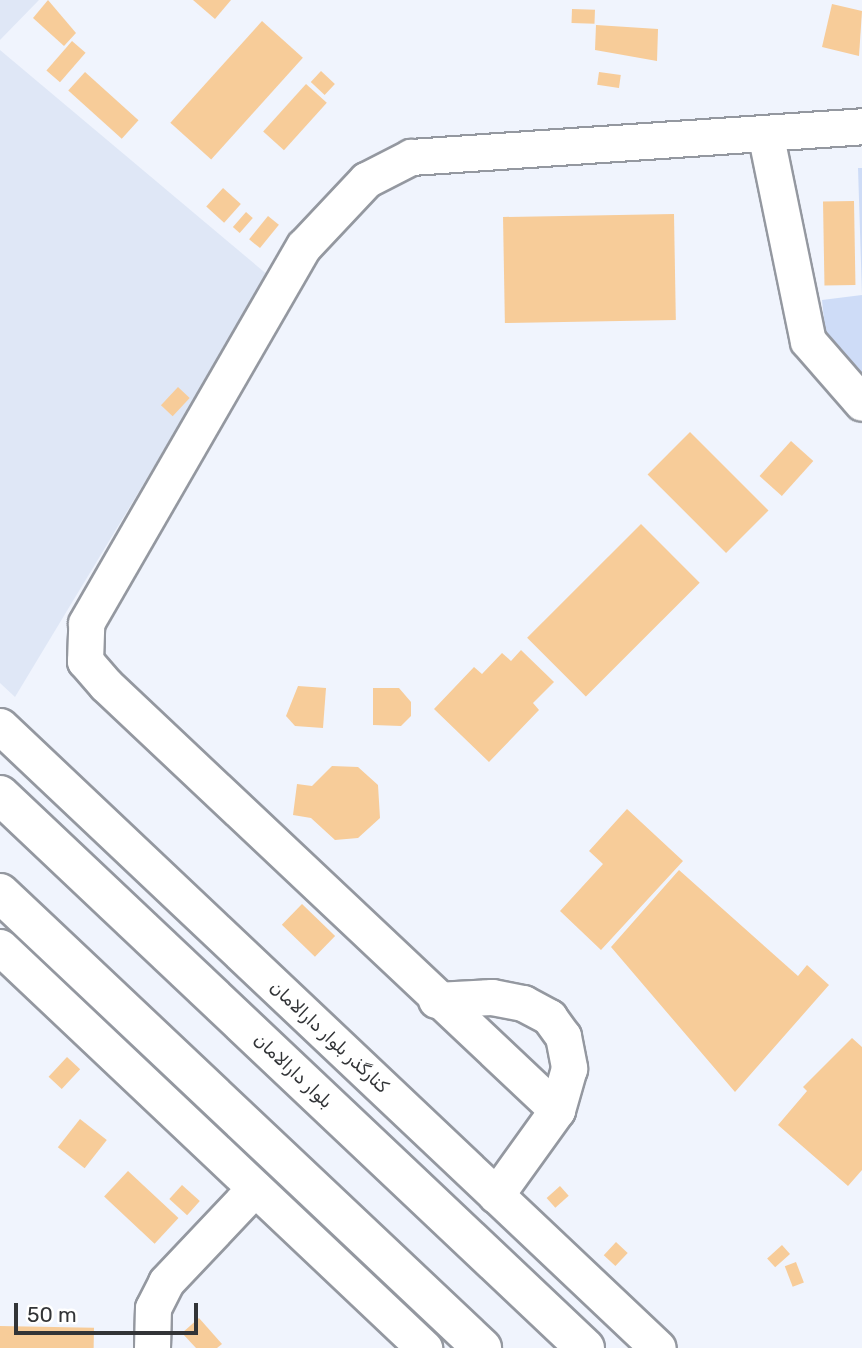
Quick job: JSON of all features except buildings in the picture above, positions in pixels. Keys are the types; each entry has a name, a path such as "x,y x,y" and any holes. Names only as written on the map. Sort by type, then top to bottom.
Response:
{"main road":[{"name":"بلوار دارالامان","path":"0,795 585,1348"},
{"path":"0,893 482,1348"}],"street":[{"path":"557,1111 436,1000 85,661 82,641 94,600 304,246 366,180 411,157 766,137 862,126"},
{"path":"766,137 808,341 862,402"},
{"name":"کنارگذر بلوار دارالامان","path":"0,726 658,1348"},
{"path":"0,947 424,1348"},
{"path":"436,1000 492,997 549,1017 563,1037 569,1068 557,1111 496,1195"},
{"path":"152,1348 153,1308 166,1282 255,1188"}],"shaded area":[{"path":"0,0 39,0 0,40"},
{"path":"0,50 269,276 15,697 0,683"},
{"path":"858,168 862,168 862,295"},
{"path":"862,295 862,382 827,349 822,300"}]}
